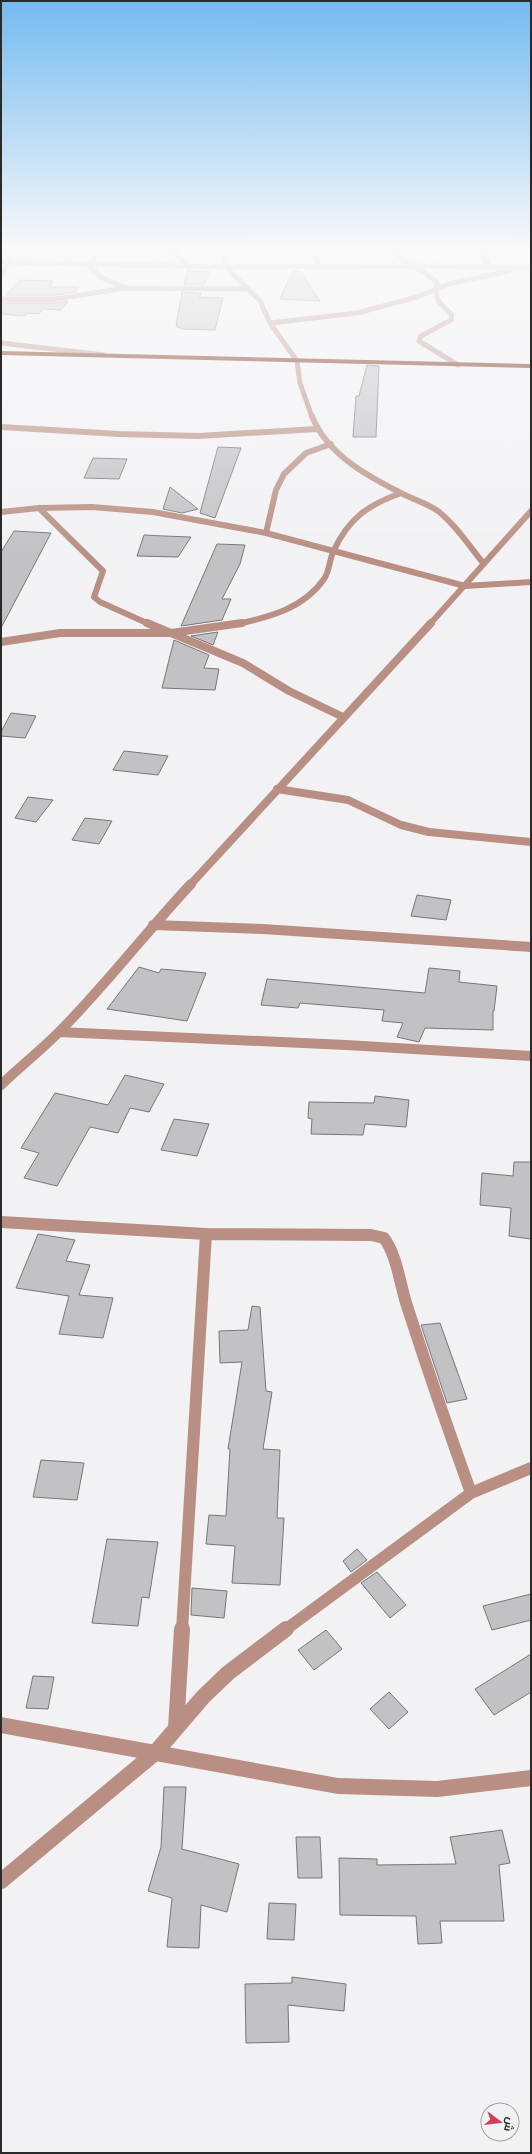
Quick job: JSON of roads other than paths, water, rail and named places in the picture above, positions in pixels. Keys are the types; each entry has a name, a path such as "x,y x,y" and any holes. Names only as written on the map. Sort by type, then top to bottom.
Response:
{"highway":[{"path":"1,353 531,366"}],"street":[{"path":"82,353 111,356"},
{"path":"291,353 297,361 300,383 305,400 317,429 352,466 436,510 451,522 464,541 484,564"},
{"path":"438,353 458,365"},
{"path":"1,427 119,434 198,436 317,429"},
{"path":"266,533 276,490 284,474 306,453 331,444"},
{"path":"1,642 60,633 171,633 225,626 259,619 286,610 305,599 325,578 333,550 349,524 360,512 384,499 401,493"},
{"path":"1,512 39,508 92,507 153,512 266,533 465,586 531,582"},
{"path":"39,508 103,571 103,575 94,591 94,597 100,602 243,663 289,691 343,717"},
{"path":"1,1085 59,1032 110,978 153,925 465,586 531,511"},
{"path":"277,789 348,800 401,825 429,832 531,842"},
{"path":"153,925 271,930 531,947"},
{"path":"59,1032 346,1045 531,1056"},
{"path":"1,1074 12,1075"},
{"path":"1,1222 206,1234 371,1235 384,1238 390,1246 404,1298 433,1388 471,1493"},
{"path":"176,1728 206,1234"},
{"path":"1,1882 155,1753 203,1697 228,1673 351,1580 471,1493 531,1468"},
{"path":"1,1725 338,1786 437,1789 531,1778"}]}
